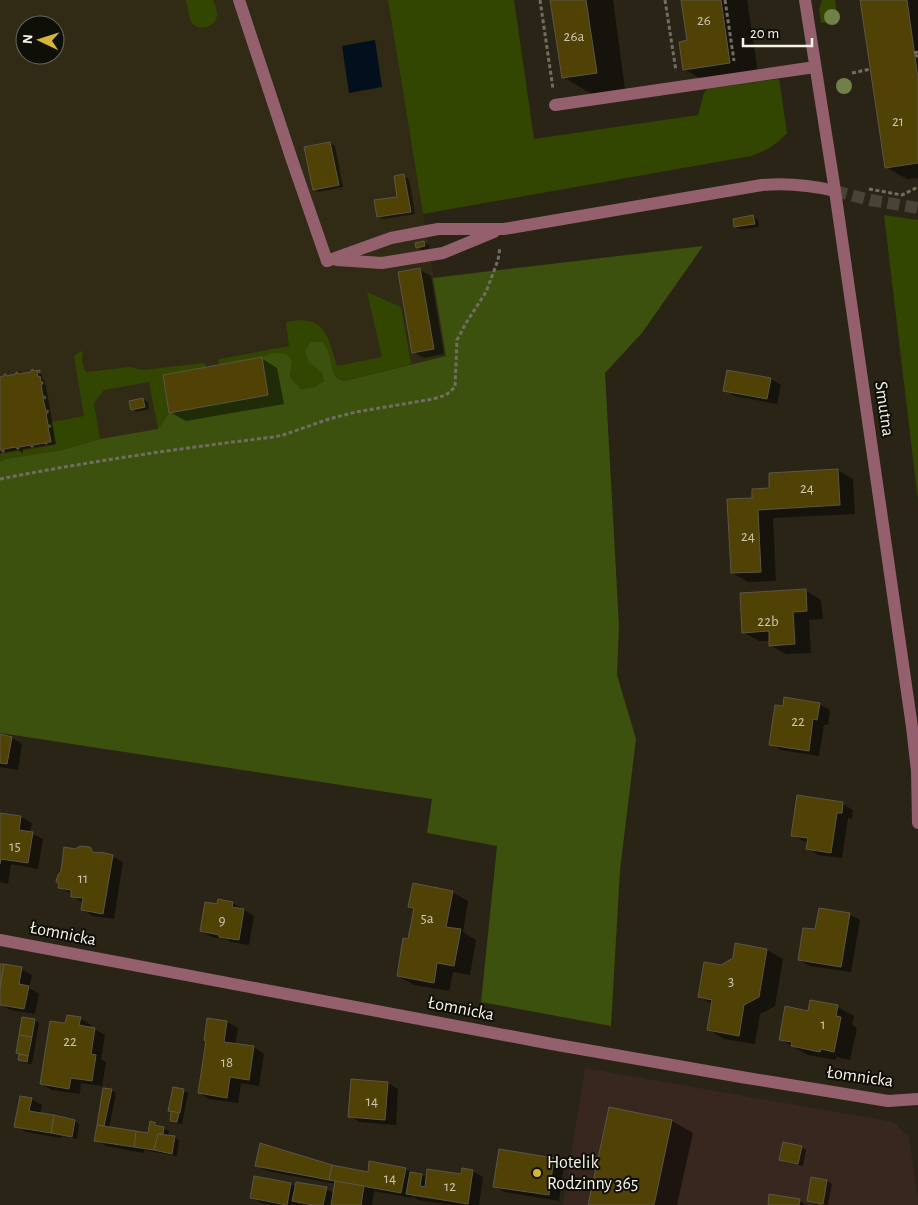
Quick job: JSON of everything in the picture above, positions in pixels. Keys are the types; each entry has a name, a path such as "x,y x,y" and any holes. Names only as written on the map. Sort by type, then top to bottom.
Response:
{"street":[{"path":"239,0 327,261"},
{"name":"Smutna","path":"806,0 915,726 918,824"},
{"path":"555,105 815,66"},
{"path":"327,261 379,241 438,229 504,229 762,185 800,185 835,191"},
{"path":"327,261 342,260 382,263 435,255 453,250 504,229"},
{"name":"Łomnicka","path":"0,940 533,1040 732,1075 888,1101 918,1099"}],"path":[{"path":"540,0 555,105"},
{"path":"665,0 676,74"},
{"path":"724,0 734,68"},
{"path":"918,52 914,54 918,57"},
{"path":"852,73 871,70"},
{"path":"869,189 902,195 918,187"},
{"path":"0,478 198,446 274,437 356,412 433,399 446,394 455,387 458,340 466,323 486,292 498,260 504,229"}],"shaded area":[{"path":"0,0 388,0 451,383 0,469"},
{"path":"585,1068 893,1122 909,1137 918,1205 563,1205"}],"green space":[{"path":"186,0 213,0 217,17 212,25 201,28 192,23"},
{"path":"388,0 514,0 534,139 698,115 704,93 707,89 779,79 787,133 770,147 751,156 423,214"},
{"path":"822,0 835,0 838,21 821,23 819,10"},
{"path":"884,215 918,220 918,501"},
{"path":"703,246 642,333 605,373 619,626 617,675 636,739 620,870 611,1026 481,1002 497,846 427,833 432,799 0,733 0,462 6,459 62,450 100,439 158,429 169,413 268,395 262,357 272,353 286,354 292,361 290,377 301,389 315,387 324,381 322,373 309,363 305,350 311,342 323,342 329,352 334,374 344,381 446,356 433,278"},
{"path":"367,292 401,307 411,364 344,381 334,373 329,352 309,363 322,373 324,381 315,387 301,389 290,377 292,361 272,353 262,357 219,365 218,361 220,359 289,346 286,322 299,320 317,324 323,329 337,366 382,357"},
{"path":"81,351 83,353 84,370 87,372 129,367 143,370 203,363 205,363 206,367 163,375 169,413 158,429 149,382 104,390 94,403 100,439 62,450 6,459 0,462 0,454 55,445 51,422 84,416 74,356"}],"water":[{"path":"375,40 382,87 349,93 342,46"}],"building":[{"path":"550,0 586,0 597,73 562,78"},
{"path":"681,0 721,0 730,63 683,70 679,42 687,40"},
{"path":"860,0 907,0 918,78 918,163 885,168"},
{"path":"330,142 339,185 313,190 304,147"},
{"path":"404,174 411,212 377,217 374,200 397,197 394,176"},
{"path":"753,215 755,224 734,227 733,219"},
{"path":"424,241 425,246 416,248 415,243"},
{"path":"420,268 434,349 412,353 398,272"},
{"path":"262,357 268,395 169,413 163,375"},
{"path":"33,369 33,371 40,370 37,373 38,377 40,376 41,382 43,382 41,384 43,397 45,396 46,398 43,399 46,411 48,410 48,413 46,413 48,425 51,427 48,427 51,442 33,445 33,447 31,445 19,447 19,449 16,447 4,449 4,452 2,452 0,450 0,377 4,376 4,374 6,376 16,374 16,372 18,374 31,372"},
{"path":"727,370 771,378 767,399 723,391"},
{"path":"143,398 145,407 131,410 129,401"},
{"path":"838,469 840,505 758,510 761,572 731,573 727,499 752,498 752,489 769,488 769,473"},
{"path":"806,589 807,611 793,612 795,644 769,646 769,631 742,633 740,593"},
{"path":"784,697 820,703 817,720 813,719 809,751 769,745 775,705 783,706"},
{"path":"0,734 12,737 7,764 0,763"},
{"path":"797,795 843,802 842,813 837,813 831,853 806,849 808,838 791,836"},
{"path":"0,813 21,816 19,830 33,832 28,863 1,859 0,864"},
{"path":"80,846 90,847 93,852 113,855 103,914 81,910 83,898 71,897 71,890 58,888 59,885 56,881 61,871 64,847 75,849"},
{"path":"413,883 453,891 446,927 461,929 454,966 437,963 434,983 397,976 403,938 408,939 414,908 408,907"},
{"path":"218,899 233,902 232,907 244,909 239,940 219,937 219,935 200,931 205,902 217,904"},
{"path":"819,908 850,913 841,967 798,960 803,928 815,929"},
{"path":"735,943 767,949 759,997 744,1005 739,1036 707,1030 712,1000 698,997 704,962 721,965 733,958"},
{"path":"0,964 4,964 0,989"},
{"path":"4,964 22,967 19,984 29,986 24,1009 0,1005 0,989"},
{"path":"810,1000 838,1005 836,1016 841,1017 834,1052 821,1049 820,1052 791,1046 792,1042 779,1040 785,1006 808,1011"},
{"path":"67,1015 81,1017 79,1025 95,1028 91,1054 96,1055 92,1081 71,1078 69,1089 40,1084 50,1021 65,1023"},
{"path":"22,1017 35,1019 32,1037 19,1035"},
{"path":"207,1018 227,1021 224,1042 254,1046 249,1080 230,1077 227,1098 198,1093 206,1041 204,1040"},
{"path":"19,1035 32,1037 28,1056 16,1053"},
{"path":"19,1054 28,1056 27,1062 18,1060"},
{"path":"351,1079 388,1082 385,1120 348,1117"},
{"path":"173,1087 184,1089 180,1113 168,1111"},
{"path":"103,1088 112,1089 104,1126 97,1125"},
{"path":"20,1096 32,1098 29,1111 54,1115 51,1133 14,1127"},
{"path":"609,1107 672,1120 654,1205 588,1205"},
{"path":"171,1111 179,1113 177,1122 170,1121"},
{"path":"54,1115 75,1120 72,1137 51,1133"},
{"path":"150,1121 156,1123 154,1125 164,1127 163,1134 158,1134 154,1150 134,1147 136,1131 148,1133"},
{"path":"97,1125 136,1131 134,1147 94,1141"},
{"path":"158,1134 175,1136 172,1154 154,1150"},
{"path":"783,1142 802,1146 798,1164 779,1160"},
{"path":"260,1143 332,1165 329,1180 255,1166"},
{"path":"499,1149 554,1158 549,1195 493,1187"},
{"path":"369,1161 406,1168 401,1193 329,1180 332,1165 368,1172"},
{"path":"462,1168 473,1170 468,1204 406,1194 410,1172 422,1174 420,1186 425,1187 427,1169 461,1174"},
{"path":"254,1176 291,1183 287,1205 250,1198"},
{"path":"811,1177 827,1180 823,1204 807,1201"},
{"path":"335,1181 364,1186 361,1205 331,1205"},
{"path":"296,1182 327,1187 323,1205 292,1201"},
{"path":"769,1194 800,1199 799,1205 768,1205"}],"tunnel":[{"path":"835,191 870,200 918,208"}],"place":[{"name":"Hotelik Rodzinny 365","path":"537,1173"}]}
